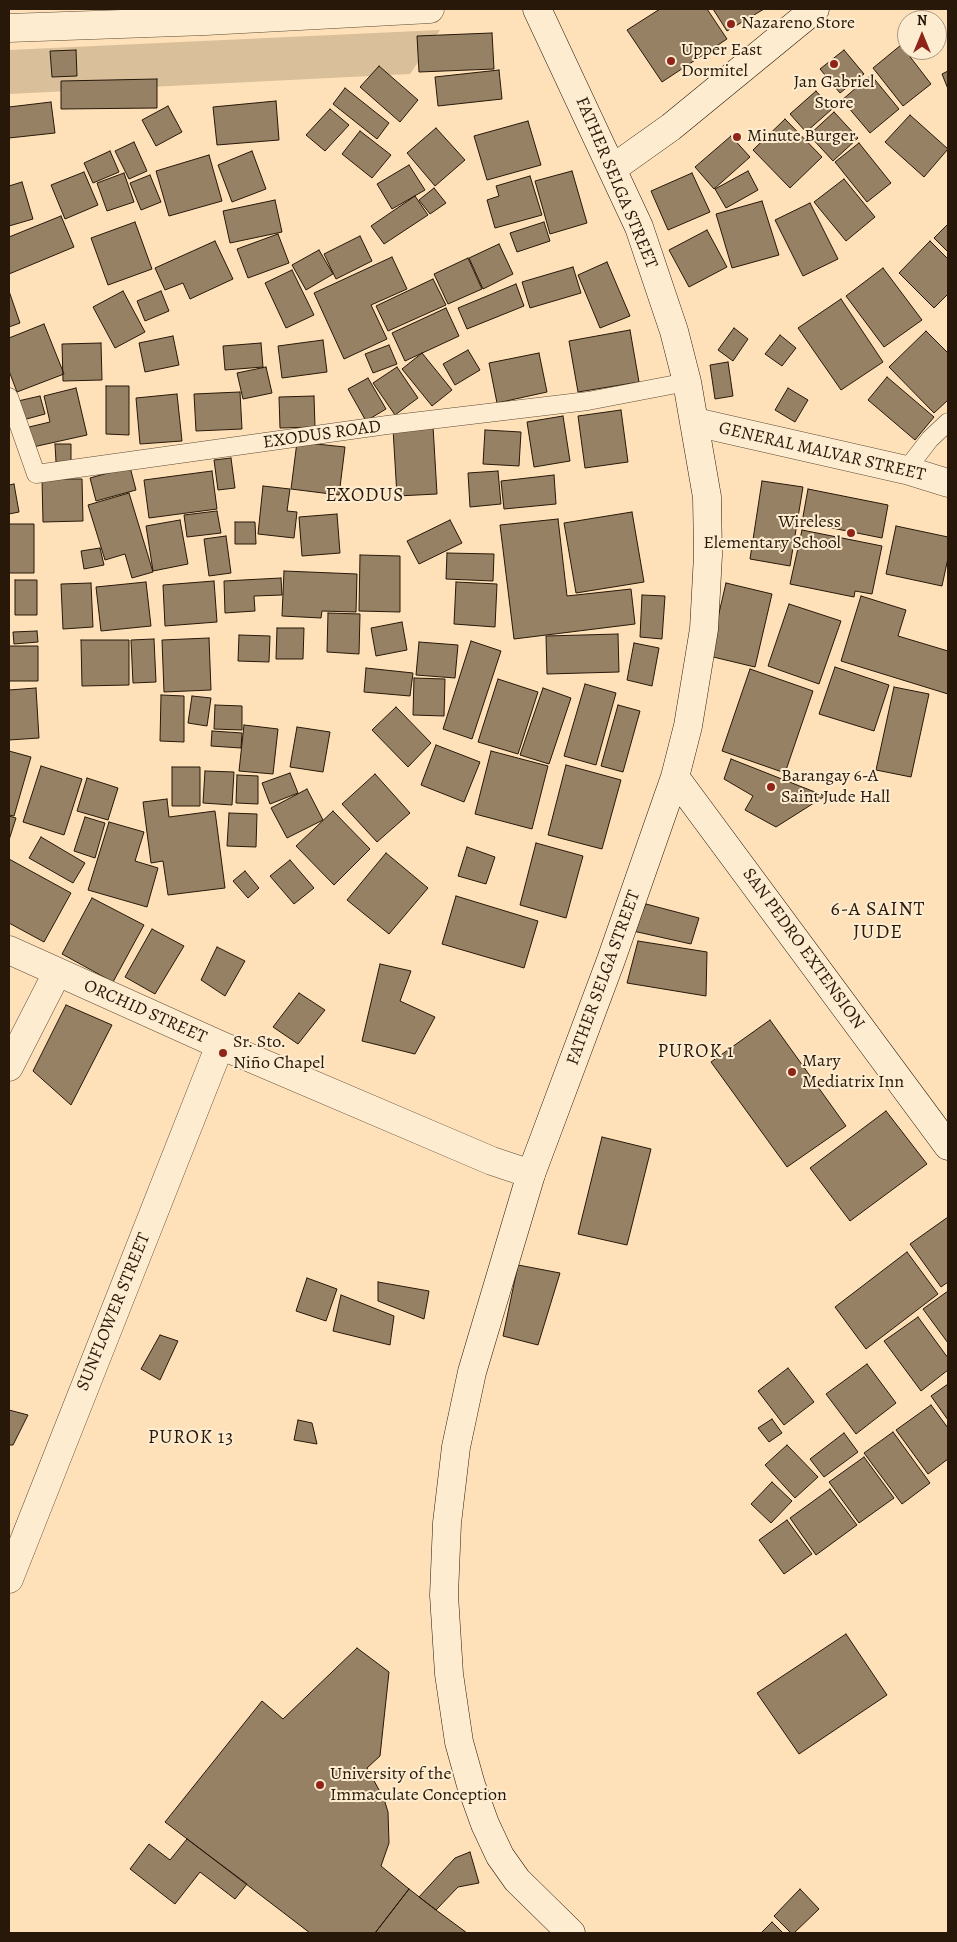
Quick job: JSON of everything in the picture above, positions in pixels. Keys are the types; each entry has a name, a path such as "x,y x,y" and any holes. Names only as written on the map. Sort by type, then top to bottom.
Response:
{"main road":[{"path":"9,28 206,21 430,9"},
{"name":"FATHER SELGA STREET","path":"537,9 638,227 674,331 695,422 706,497 708,564 704,628 688,726 675,777 611,960 531,1174 470,1381 456,1447 447,1523 444,1595 449,1674 459,1742 485,1824 500,1856 517,1880 571,1933"},
{"path":"612,169 678,121 815,9"},
{"name":"GENERAL MALVAR STREET","path":"695,422 906,470 948,483"},
{"name":"SAN PEDRO EXTENSION","path":"675,777 948,1146"},
{"name":"ORCHID STREET","path":"9,950 220,1045 492,1161 531,1174"},
{"path":"9,1067 57,972"},
{"name":"SUNFLOWER STREET","path":"9,1579 220,1045"}],"lane":[{"name":"EXODUS ROAD","path":"9,397 36,474 387,425 578,402 687,382"},
{"path":"906,470 930,439 948,422"}],"shaded area":[{"path":"440,30 410,74 9,94 9,50"}],"building":[{"name":"Upper East Dormitel","path":"660,9 707,9 727,39 662,82 627,30"},
{"path":"713,9 764,9 727,31"},
{"path":"492,33 494,69 419,72 417,36"},
{"path":"897,48 897,60 913,60 931,84 903,106 873,68"},
{"path":"76,50 77,76 52,77 50,51"},
{"path":"844,50 864,74 840,93 820,69"},
{"path":"379,66 418,100 400,122 360,87"},
{"path":"499,70 502,99 438,106 435,77"},
{"path":"948,71 948,89 942,74"},
{"path":"871,75 899,109 870,133 842,100"},
{"path":"157,79 157,108 61,109 61,81"},
{"path":"345,88 389,123 377,139 333,104"},
{"path":"816,91 832,109 806,132 790,114"},
{"path":"276,101 279,140 217,145 213,107"},
{"path":"51,102 55,133 9,138 9,107"},
{"path":"168,106 182,132 156,146 142,120"},
{"path":"330,109 349,125 325,151 306,135"},
{"path":"834,112 858,138 833,161 809,135"},
{"path":"910,115 948,149 924,177 885,142"},
{"path":"785,119 822,157 790,188 753,150"},
{"path":"528,121 541,165 487,180 474,136"},
{"path":"436,128 465,160 435,186 407,153"},
{"path":"360,131 391,155 372,178 342,154"},
{"path":"731,136 750,157 714,189 695,167"},
{"path":"134,142 147,171 129,179 115,151"},
{"path":"859,143 891,183 867,202 835,162"},
{"path":"110,151 119,172 93,183 84,163"},
{"path":"252,151 266,189 232,202 218,165"},
{"path":"209,155 222,201 169,216 156,171"},
{"path":"409,165 425,190 392,209 377,184"},
{"path":"572,171 587,223 550,234 535,181"},
{"path":"748,171 758,190 726,208 715,189"},
{"path":"84,172 98,205 65,219 51,185"},
{"path":"124,173 134,202 107,211 97,183"},
{"path":"692,173 710,212 668,230 651,191"},
{"path":"150,175 161,202 141,210 130,183"},
{"path":"530,176 542,215 495,228 487,200 499,196 496,186"},
{"path":"844,179 875,217 846,241 814,202"},
{"path":"22,182 33,219 9,226 9,186"},
{"path":"434,188 446,203 430,214 419,200"},
{"path":"415,196 428,215 384,244 371,226"},
{"path":"275,200 282,232 230,243 223,211"},
{"path":"762,201 779,255 732,268 716,214"},
{"path":"810,203 838,259 803,276 775,220"},
{"path":"61,216 74,247 9,274 9,237"},
{"path":"135,222 152,269 108,285 91,238"},
{"path":"544,222 550,241 517,252 510,233"},
{"path":"948,224 948,252 934,238"},
{"path":"707,230 727,267 689,287 669,250"},
{"path":"278,234 289,263 248,278 237,249"},
{"path":"360,236 372,261 336,279 324,254"},
{"path":"215,241 233,279 190,299 183,283 165,290 155,268"},
{"path":"930,241 948,259 948,294 934,308 899,273"},
{"path":"499,244 513,274 483,289 469,258"},
{"path":"319,250 333,274 306,290 292,265"},
{"path":"392,257 407,289 371,305 387,339 344,359 314,293"},
{"path":"468,258 482,289 448,304 434,274"},
{"path":"607,262 630,316 600,328 578,275"},
{"path":"573,267 581,293 530,308 522,282"},
{"path":"883,268 922,320 884,347 846,296"},
{"path":"292,270 314,315 286,328 265,283"},
{"path":"433,279 446,305 388,331 376,306"},
{"path":"516,284 524,306 467,329 458,308"},
{"path":"9,291 20,323 9,327"},
{"path":"123,291 145,332 115,348 93,307"},
{"path":"161,291 169,311 145,321 137,301"},
{"path":"841,299 883,362 841,390 798,328"},
{"path":"446,308 459,336 405,361 392,333"},
{"path":"44,324 64,374 17,392 9,371 9,338"},
{"path":"734,328 748,339 733,361 718,350"},
{"path":"630,330 639,382 578,392 569,341"},
{"path":"926,331 948,353 948,400 934,413 889,367"},
{"path":"780,335 796,348 782,366 765,354"},
{"path":"173,336 179,365 145,372 139,343"},
{"path":"323,340 327,372 282,378 278,346"},
{"path":"101,343 102,380 63,381 62,344"},
{"path":"261,343 263,367 225,370 223,346"},
{"path":"389,345 397,364 373,373 365,354"},
{"path":"468,350 480,370 455,385 443,364"},
{"path":"422,353 452,390 432,406 402,369"},
{"path":"539,353 547,392 497,403 489,363"},
{"path":"728,362 733,396 715,399 710,365"},
{"path":"266,367 272,393 243,399 237,373"},
{"path":"397,367 418,398 395,415 373,383"},
{"path":"887,377 934,417 915,440 868,400"},
{"path":"368,378 386,409 366,421 348,389"},
{"path":"106,386 129,386 129,435 106,434"},
{"path":"76,388 87,435 33,447 29,427 50,422 44,396"},
{"path":"788,388 808,400 795,422 775,410"},
{"path":"240,392 242,429 196,431 194,394"},
{"path":"177,394 182,441 140,444 136,398"},
{"path":"40,396 45,414 23,420 18,401"},
{"path":"314,396 315,427 280,428 279,397"},
{"path":"621,410 628,462 585,468 578,416"},
{"path":"563,416 570,461 534,467 527,422"},
{"path":"433,426 437,494 397,496 393,429"},
{"path":"485,430 521,432 519,466 483,464"},
{"path":"297,442 345,447 339,495 291,489"},
{"path":"55,444 71,444 71,461 56,462"},
{"path":"231,458 235,488 218,490 214,460"},
{"path":"130,467 136,490 96,501 90,478"},
{"path":"212,471 217,509 149,518 144,480"},
{"path":"498,471 501,504 470,507 468,473"},
{"path":"554,475 556,504 504,509 501,481"},
{"path":"42,479 82,479 83,521 43,522"},
{"path":"762,481 803,487 790,566 750,559"},
{"path":"14,484 19,512 9,514 9,485"},
{"path":"263,486 290,489 287,511 297,512 294,538 258,534"},
{"path":"808,489 888,505 882,538 802,522"},
{"path":"129,493 153,572 132,578 125,554 105,560 88,505"},
{"path":"217,511 221,533 187,537 184,515"},
{"path":"632,512 644,582 576,593 564,523"},
{"path":"337,514 340,553 302,556 299,517"},
{"path":"558,519 567,596 631,589 635,624 514,639 500,525"},
{"path":"180,520 188,564 153,571 146,526"},
{"path":"450,520 462,543 419,564 407,541"},
{"path":"235,522 255,522 256,544 235,544"},
{"path":"9,524 34,524 34,573 9,573"},
{"path":"896,526 948,537 948,558 942,586 886,574"},
{"path":"802,530 882,546 872,594 855,591 854,597 790,584"},
{"path":"226,536 231,573 209,576 204,539"},
{"path":"100,548 104,565 84,569 81,551"},
{"path":"447,553 494,554 493,581 446,579"},
{"path":"360,555 400,556 400,612 359,611"},
{"path":"284,571 357,574 356,612 322,611 321,618 282,616"},
{"path":"281,578 282,595 254,596 255,611 225,613 224,581"},
{"path":"15,580 37,580 37,615 15,615"},
{"path":"214,581 217,622 165,626 163,585"},
{"path":"146,582 151,626 101,631 96,587"},
{"path":"456,582 497,584 495,627 454,624"},
{"path":"91,583 93,627 63,629 61,584"},
{"path":"726,583 772,594 755,667 709,656"},
{"path":"642,595 665,596 662,639 640,637"},
{"path":"861,596 906,610 898,636 948,651 948,694 841,661"},
{"path":"789,604 841,621 819,684 768,666"},
{"path":"328,613 360,614 359,654 327,652"},
{"path":"402,622 407,650 376,656 371,628"},
{"path":"277,628 304,628 303,659 276,659"},
{"path":"37,631 38,642 14,644 13,632"},
{"path":"618,634 619,672 547,674 546,636"},
{"path":"239,635 270,636 269,662 238,661"},
{"path":"209,638 211,690 164,692 162,640"},
{"path":"154,639 156,682 133,683 131,640"},
{"path":"81,640 129,640 129,685 82,686"},
{"path":"471,641 501,651 472,739 443,729"},
{"path":"419,642 458,645 455,678 416,675"},
{"path":"634,643 659,648 652,686 627,680"},
{"path":"9,646 38,646 38,681 9,681"},
{"path":"835,667 889,685 874,731 819,714"},
{"path":"366,668 413,673 410,696 364,692"},
{"path":"750,669 813,691 785,773 722,751"},
{"path":"414,678 445,679 444,716 413,715"},
{"path":"498,679 538,692 518,754 478,742"},
{"path":"585,684 616,693 596,765 564,756"},
{"path":"894,687 929,694 911,777 876,770"},
{"path":"36,688 39,738 9,740 9,690"},
{"path":"543,688 571,698 549,764 520,755"},
{"path":"161,695 184,696 184,742 160,741"},
{"path":"192,696 211,698 207,726 188,723"},
{"path":"215,705 242,706 242,730 214,729"},
{"path":"618,705 640,711 623,772 601,766"},
{"path":"396,707 431,743 408,767 372,730"},
{"path":"244,725 278,729 273,774 239,771"},
{"path":"297,727 330,732 323,772 290,767"},
{"path":"212,731 242,733 241,748 211,746"},
{"path":"436,745 480,762 464,802 421,785"},
{"path":"9,751 31,757 14,816 9,815"},
{"path":"491,751 548,766 532,829 475,814"},
{"name":"Barangay 6-A Saint Jude Hall","path":"731,759 825,796 776,827 745,810 753,796 724,779"},
{"path":"566,765 621,780 602,849 548,835"},
{"path":"41,766 82,779 64,835 23,822"},
{"path":"172,767 200,767 200,806 172,806"},
{"path":"205,771 234,772 232,805 203,803"},
{"path":"290,773 298,793 270,804 262,783"},
{"path":"375,774 410,813 377,842 342,804"},
{"path":"237,775 258,776 258,804 236,803"},
{"path":"87,778 118,788 108,820 77,811"},
{"path":"307,789 323,820 287,838 271,808"},
{"path":"167,799 169,817 215,811 225,888 168,895 163,861 151,863 143,802"},
{"path":"333,811 370,849 334,885 296,846"},
{"path":"229,813 257,814 256,847 227,846"},
{"path":"9,816 16,818 9,840"},
{"path":"85,817 105,823 95,858 74,851"},
{"path":"109,822 144,832 135,861 158,868 147,907 88,890"},
{"path":"41,837 85,863 73,883 29,858"},
{"path":"536,843 583,856 566,918 520,905"},
{"path":"467,847 495,857 486,884 458,876"},
{"path":"386,853 428,888 389,934 347,900"},
{"path":"9,859 71,893 44,942 9,923"},
{"path":"290,860 314,888 294,904 270,876"},
{"path":"245,871 259,888 248,898 233,881"},
{"path":"456,896 538,921 524,968 442,944"},
{"path":"92,898 144,925 113,982 62,954"},
{"path":"646,904 699,918 691,944 633,931"},
{"path":"152,929 184,946 155,994 125,977"},
{"path":"638,941 707,952 706,996 627,983"},
{"path":"217,947 245,961 225,996 201,980"},
{"path":"380,964 411,971 400,1001 435,1017 415,1054 362,1041"},
{"path":"299,993 325,1010 298,1044 273,1027"},
{"path":"66,1005 112,1025 71,1105 33,1071"},
{"path":"770,1020 846,1126 787,1167 711,1062"},
{"path":"886,1111 927,1164 850,1221 810,1168"},
{"path":"602,1137 651,1149 627,1245 578,1234"},
{"path":"948,1217 948,1282 941,1287 910,1244"},
{"path":"907,1252 938,1294 866,1349 835,1307"},
{"path":"518,1265 560,1273 538,1345 503,1336"},
{"path":"307,1278 337,1289 326,1321 296,1311"},
{"path":"378,1282 429,1291 424,1319 378,1301"},
{"path":"948,1291 948,1343 923,1309"},
{"path":"341,1295 394,1316 390,1345 333,1331"},
{"path":"918,1317 948,1358 948,1370 921,1391 884,1341"},
{"path":"160,1335 178,1341 160,1380 141,1369"},
{"path":"867,1364 896,1403 856,1434 826,1394"},
{"path":"788,1368 814,1402 784,1425 758,1391"},
{"path":"948,1384 948,1420 931,1396"},
{"path":"931,1405 948,1428 948,1459 928,1474 896,1430"},
{"path":"9,1410 28,1415 13,1445 9,1445"},
{"path":"772,1419 782,1433 769,1442 758,1428"},
{"path":"298,1420 312,1423 317,1444 294,1440"},
{"path":"893,1432 930,1483 902,1504 864,1453"},
{"path":"844,1433 858,1452 824,1477 810,1459"},
{"path":"787,1445 818,1477 795,1498 765,1465"},
{"path":"864,1457 894,1498 859,1523 829,1482"},
{"path":"772,1482 792,1501 771,1523 751,1504"},
{"path":"830,1489 857,1525 816,1555 790,1518"},
{"path":"787,1520 812,1554 784,1574 759,1540"},
{"path":"846,1634 887,1695 799,1754 757,1693"},
{"path":"357,1648 389,1672 380,1756 367,1768 384,1799 388,1812 389,1843 381,1866 409,1889 375,1933 310,1933 165,1822 262,1701 283,1719"},
{"path":"187,1839 247,1884 235,1899 200,1872 175,1904 130,1869 149,1844 170,1860"},
{"path":"470,1852 479,1883 458,1887 436,1910 419,1897 455,1858"},
{"path":"409,1889 436,1910 467,1933 375,1933"},
{"path":"800,1889 819,1909 794,1933 791,1933 774,1916"},
{"path":"772,1922 783,1933 761,1933"}],"place":[{"name":"Nazareno Store","path":"731,24"},
{"name":"Upper East Dormitel","path":"671,61"},
{"name":"Jan Gabriel Store","path":"834,64"},
{"name":"Minute Burger","path":"737,137"},
{"name":"Wireless Elementary School","path":"851,533"},
{"name":"Barangay 6-A Saint Jude Hall","path":"771,787"},
{"name":"Sr. Sto. Niño Chapel","path":"223,1053"},
{"name":"Mary Mediatrix Inn","path":"792,1072"},
{"name":"University of the Immaculate Conception","path":"320,1785"}],"district":[{"name":"EXODUS","path":"365,496"},
{"name":"6-A SAINT JUDE","path":"878,922"},
{"name":"PUROK 1","path":"696,1052"},
{"name":"PUROK 13","path":"191,1438"}]}
